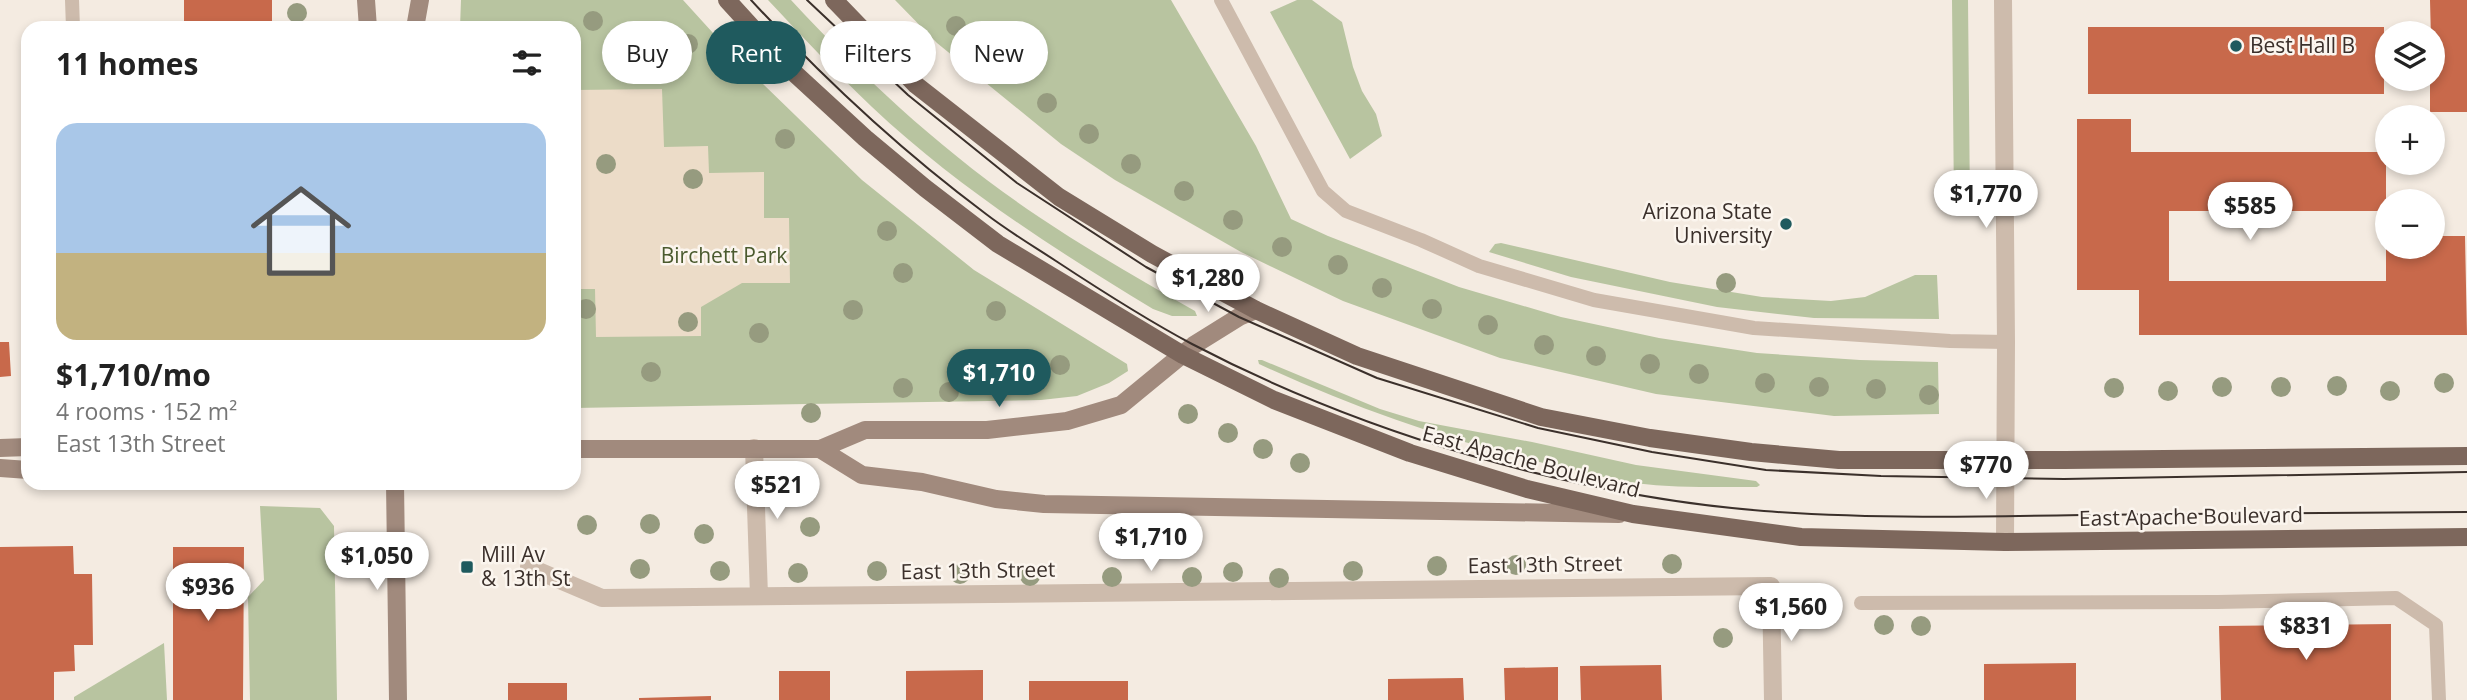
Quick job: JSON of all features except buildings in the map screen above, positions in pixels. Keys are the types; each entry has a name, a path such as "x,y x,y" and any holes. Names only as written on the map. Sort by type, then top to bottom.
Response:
{"main road":[{"name":"East Apache Boulevard","path":"727,0 791,70 865,138 998,244 1183,355 1274,400 1410,453 1528,489 1633,514 1801,537 2005,542 2467,537"},
{"path":"834,0 916,85 1059,197 1152,254 1256,310 1357,356 1541,417 1650,438 1751,452 1839,460 2467,456"}],"street":[{"path":"366,0 368,21"},
{"path":"416,21 420,0"},
{"path":"2003,0 2005,542"},
{"path":"581,449 820,449 864,430 987,430 1067,421 1121,405 1205,338 1256,310"},
{"path":"0,447 21,447"},
{"path":"754,448 759,596"},
{"path":"820,449 862,475 922,482 996,499 1044,505 1633,514"},
{"path":"0,468 21,470"},
{"path":"395,490 398,700"},
{"name":"East 13th Street","path":"529,567 602,598 1771,586 1773,700"}],"lane":[{"path":"72,0 73,21"},
{"path":"1221,0 1323,191 1346,211 1479,266 1594,300 1754,328 1950,341 2006,342"},
{"path":"1861,603 2218,602 2396,598 2437,625 2439,700"}],"green space":[{"name":"Birchett Park","path":"461,0 683,0 706,25 706,84 763,84 862,180 974,270 1127,364 1128,371 1109,383 1077,396 1041,400 581,408 581,21 460,21"},
{"path":"768,0 791,0 820,30 820,55 806,40 806,21 788,21"},
{"path":"895,0 1171,0 1256,146 1291,219 1459,287 1561,317 1659,338 1757,353 1938,362 1939,414 1834,416 1656,394 1500,358 1343,301 1241,252 1115,180 1061,144 987,84 1048,84 1048,21 950,21 950,54 936,42 936,21 916,21"},
{"path":"1297,0 1312,0 1342,22 1353,67 1362,91 1376,114 1382,136 1350,159 1270,12"},
{"path":"1952,0 1968,0 1970,206 1954,206"},
{"path":"848,84 874,84 940,143 1005,193 1077,242 1195,311 1197,316 1172,316 1153,309 1043,240 938,164"},
{"path":"1501,243 1670,282 1762,297 1831,301 1865,297 1915,275 1937,275 1939,319 1814,318 1717,307 1571,277 1489,252 1495,244"},
{"path":"1258,360 1380,409 1419,421 1636,465 1756,481 1760,485 1695,487 1634,483 1522,458 1407,424 1332,396 1259,364"},
{"path":"260,506 320,508 334,526 337,700 250,700 248,597 264,580"},
{"path":"164,643 167,700 74,700 74,697"}],"shaded area":[{"path":"662,89 664,147 708,146 709,173 764,172 764,218 789,218 790,283 742,283 701,307 701,336 596,337 595,289 581,289 581,90"}],"tram line":[{"path":"751,0 834,85 923,165 1003,226 1106,293 1192,344 1258,376 1326,406 1470,455 1618,491 1692,503 1804,514 1963,517 2467,512"},
{"path":"807,0 908,95 1017,183 1146,267 1239,317 1377,378 1538,428 1652,452 1766,470 1881,476 2064,479 2467,472"}],"place":[{"name":"Best Hall B","path":"2236,46"},
{"name":"Arizona State University","path":"1786,224"},
{"name":"Mill Av & 13th St","path":"467,567"}]}
